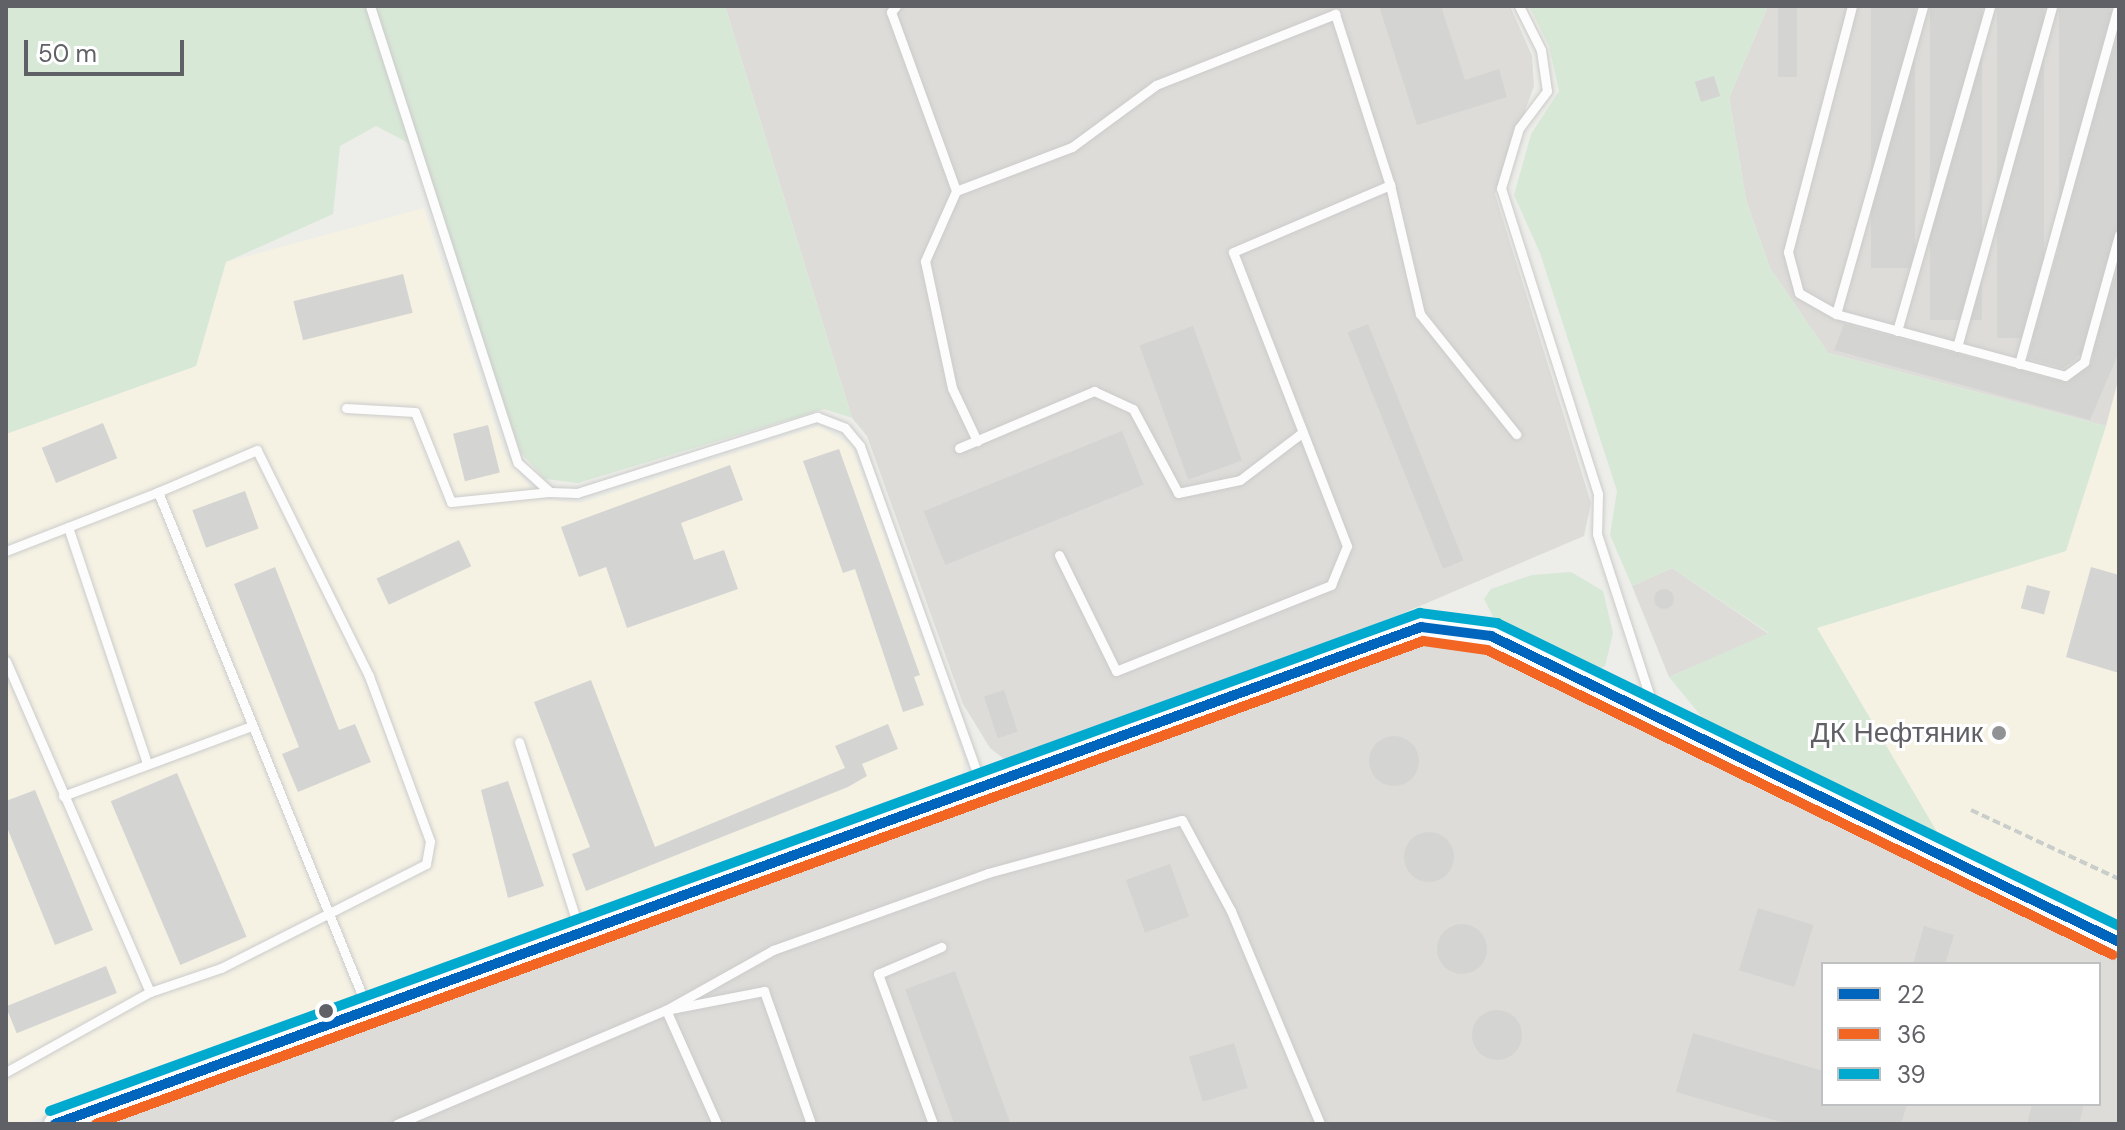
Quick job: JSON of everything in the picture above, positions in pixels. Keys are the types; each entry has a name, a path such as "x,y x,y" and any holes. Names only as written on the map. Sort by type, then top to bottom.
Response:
{"street":[{"path":"55,1124 981,784 1421,627 1491,636 2119,942"}],"lane":[{"path":"370,6 518,463 550,492"},
{"path":"896,6 891,12 956,191 925,261 952,388 977,441"},
{"path":"1519,6 1541,50 1547,91 1519,128 1501,188 1598,494 1597,534 1649,694 1644,708"},
{"path":"1852,6 1788,252 1799,293 1836,314 2019,364 2077,374 2119,235"},
{"path":"1836,314 1923,6"},
{"path":"1897,331 1990,6"},
{"path":"1957,347 2052,6"},
{"path":"2019,364 2118,6"},
{"path":"956,191 1072,147 1156,85 1334,10 1390,185 1420,314 1516,434"},
{"path":"1059,555 1116,671 1331,585 1347,546 1233,252 1390,185"},
{"path":"959,448 1094,391 1133,409 1178,493 1240,480 1303,432"},
{"path":"346,408 415,412 451,502 550,492 577,493 817,417 845,428 860,446 981,784"},
{"path":"6,551 257,450 369,676 430,841 426,864 330,916 150,992 6,1072"},
{"path":"158,492 249,727 368,1010"},
{"path":"68,527 146,760"},
{"path":"6,661 150,992"},
{"path":"63,796 146,760 249,727"},
{"path":"519,742 580,932"},
{"path":"393,1123 666,1010 773,950 988,873 1182,820 1231,911 1320,1124"},
{"path":"933,1124 878,974 941,947"},
{"path":"666,1010 764,991 811,1124"},
{"path":"666,1010 717,1124"}],"path":[{"path":"1971,810 2119,879"}],"shaded area":[{"path":"725,6 1510,6 1532,56 1534,86 1495,194 1591,503 1584,536 1394,617 1008,762 990,748 963,704 867,436 852,418"},
{"path":"1768,6 2119,6 2119,377 2106,426 1828,353 1770,268 1746,200 1729,98"},
{"path":"424,208 505,454 539,499 580,503 819,426 852,446 964,760 962,774 673,887 23,1124 6,1124 6,434 196,366 226,262"},
{"name":"ДК Нефтяник","path":"2119,377 2119,927 1940,837 1816,628 2066,551"},
{"path":"1672,568 1769,634 1669,677 1632,586"},
{"path":"1422,635 1488,645 2119,954 2119,1124 89,1124"}],"green space":[{"path":"6,6 725,6 852,418 824,409 578,483 545,479 520,452 420,149 376,126 340,146 333,214 226,262 196,366 6,434"},
{"path":"1529,6 1768,6 1729,98 1746,200 1770,268 1828,353 2106,426 2066,551 1817,628 1940,837 1711,728 1669,677 1769,633 1672,568 1632,586 1610,535 1617,491 1540,253 1514,195 1531,134 1559,91 1549,46"},
{"path":"1571,572 1603,591 1613,633 1605,666 1595,671 1498,626 1484,599 1491,589 1532,575"}],"building":[{"path":"1379,6 1441,6 1465,80 1499,69 1507,97 1417,125"},
{"path":"1778,6 1797,6 1797,77 1778,77"},
{"path":"1871,6 1915,6 1915,268 1871,268"},
{"path":"1930,6 1982,6 1982,320 1930,320"},
{"path":"1997,6 2044,6 2044,338 1997,338"},
{"path":"2059,6 2110,6 2110,355 2059,355"},
{"path":"2119,31 2119,228 2077,358 2063,368 2028,358"},
{"path":"1714,76 1720,96 1701,102 1695,82"},
{"path":"2119,263 2119,352 2090,420 1834,350 1844,324 2067,383 2091,364"},
{"path":"403,274 413,313 303,340 293,301"},
{"path":"1368,324 1464,560 1443,569 1348,332"},
{"path":"1193,326 1242,460 1188,480 1139,345"},
{"path":"103,423 117,458 56,483 42,448"},
{"path":"488,425 500,473 465,481 453,434"},
{"path":"1122,431 1144,485 945,565 924,511"},
{"path":"839,449 920,675 914,677 924,705 903,712 855,569 843,573 803,461"},
{"path":"730,465 743,500 681,523 694,560 724,550 738,589 627,628 606,567 579,577 561,527"},
{"path":"245,491 259,529 206,548 192,510"},
{"path":"459,540 471,566 389,605 377,578"},
{"path":"275,567 339,730 355,724 371,762 298,792 282,754 299,747 234,584"},
{"path":"2091,567 2119,575 2119,673 2066,657"},
{"path":"2027,585 2050,591 2044,614 2021,608"},
{"path":"1660,589 1668,589 1674,599 1668,609 1660,609 1654,603 1654,595"},
{"path":"591,680 655,847 845,768 835,746 888,724 898,749 862,764 867,776 848,787 586,891 572,854 590,847 534,702"},
{"path":"1004,690 1018,732 998,738 984,696"},
{"path":"1394,736 1412,743 1419,761 1412,779 1394,786 1376,779 1369,761 1376,743"},
{"path":"177,773 247,937 180,965 111,801"},
{"path":"508,781 544,886 508,898 481,790"},
{"path":"35,790 93,930 55,945 6,825 6,801"},
{"path":"1429,832 1447,839 1454,857 1447,875 1429,882 1411,875 1404,857 1411,839"},
{"path":"1170,864 1189,917 1145,933 1126,880"},
{"path":"1758,908 1813,925 1794,987 1739,970"},
{"path":"1462,924 1480,931 1487,949 1480,967 1462,974 1444,967 1437,949 1444,931"},
{"path":"1924,926 1954,935 1946,962 1914,962"},
{"path":"106,966 117,993 17,1033 6,1006"},
{"path":"955,971 1011,1124 954,1124 905,989"},
{"path":"1497,1010 1515,1017 1522,1035 1515,1053 1497,1060 1479,1053 1472,1035 1479,1017"},
{"path":"1693,1033 1821,1070 1821,1106 1906,1106 1901,1124 1788,1124 1676,1092"},
{"path":"1234,1043 1248,1088 1203,1102 1189,1057"},
{"path":"2032,1106 2084,1106 2079,1124 2027,1124"}],"transit line":[{"name":"39","path":"50,1111 1420,613 1497,623 2119,926"},
{"name":"22","path":"55,1124 1421,627 1491,636 2119,942"},
{"name":"36","path":"96,1124 1423,641 1487,650 2113,955"}],"place":[{"name":"ДК Нефтяник","path":"1999,733"}]}
